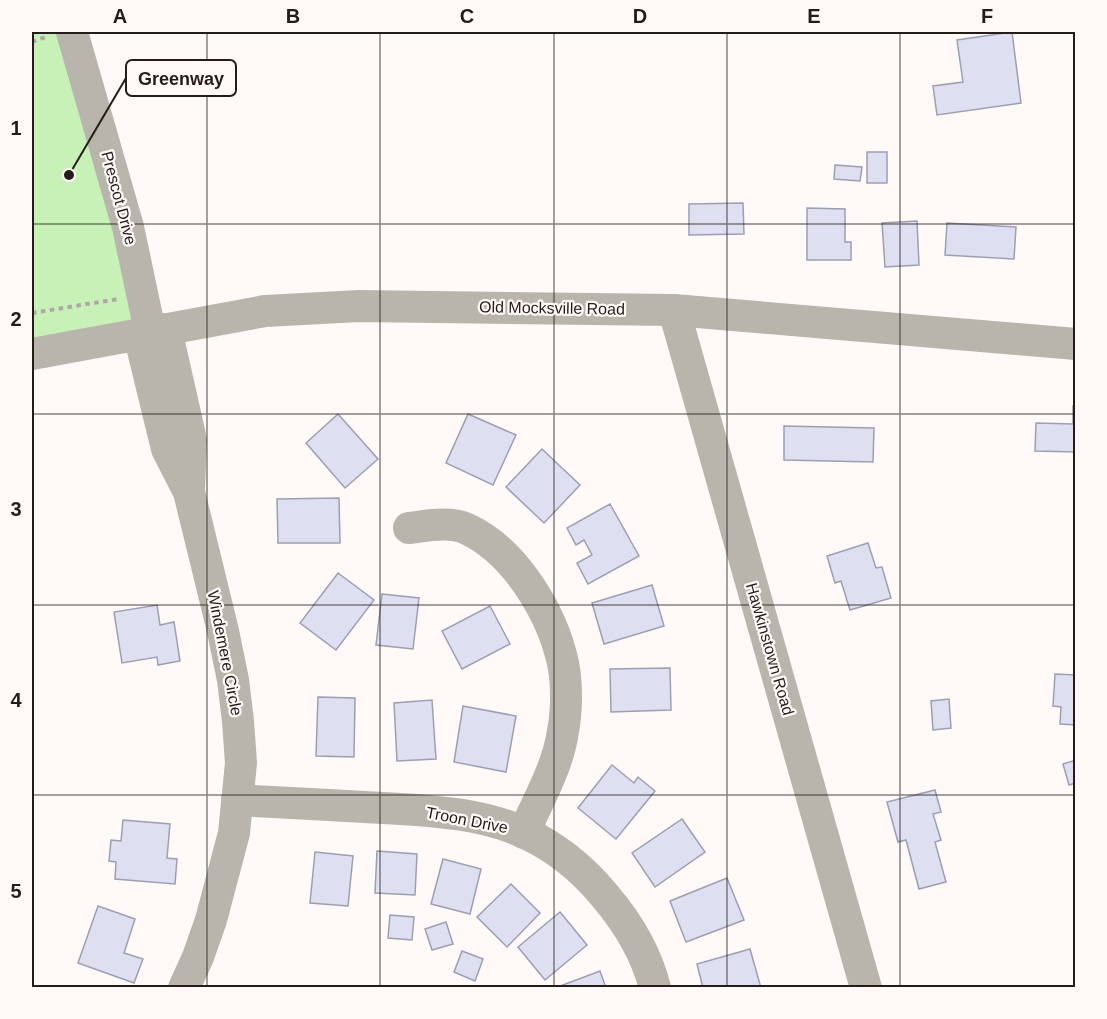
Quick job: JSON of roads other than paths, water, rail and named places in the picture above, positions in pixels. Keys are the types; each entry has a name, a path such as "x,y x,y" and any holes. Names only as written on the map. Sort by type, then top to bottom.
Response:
{"street":[{"name":"Prescot Drive","path":"72,32 128,227 152,331"},
{"name":"Old Mocksville Road","path":"32,354 265,311 359,306 674,310 1076,344"},
{"name":"Hawkinstown Road","path":"674,310 866,987"},
{"name":"Windemere Circle","path":"152,331 167,449 189,492 233,680 241,763 234,833 224,878 198,957 184,987"},
{"path":"409,528 440,524 457,526 466,528 486,540 512,563 528,585 552,628 563,664 565,701 563,732 554,766 524,833"},
{"name":"Troon Drive","path":"237,800 428,811 505,825 539,839 568,859 598,888 625,920 640,946 655,987"}],"place":[{"name":"Greenway","path":"69,175"}]}
